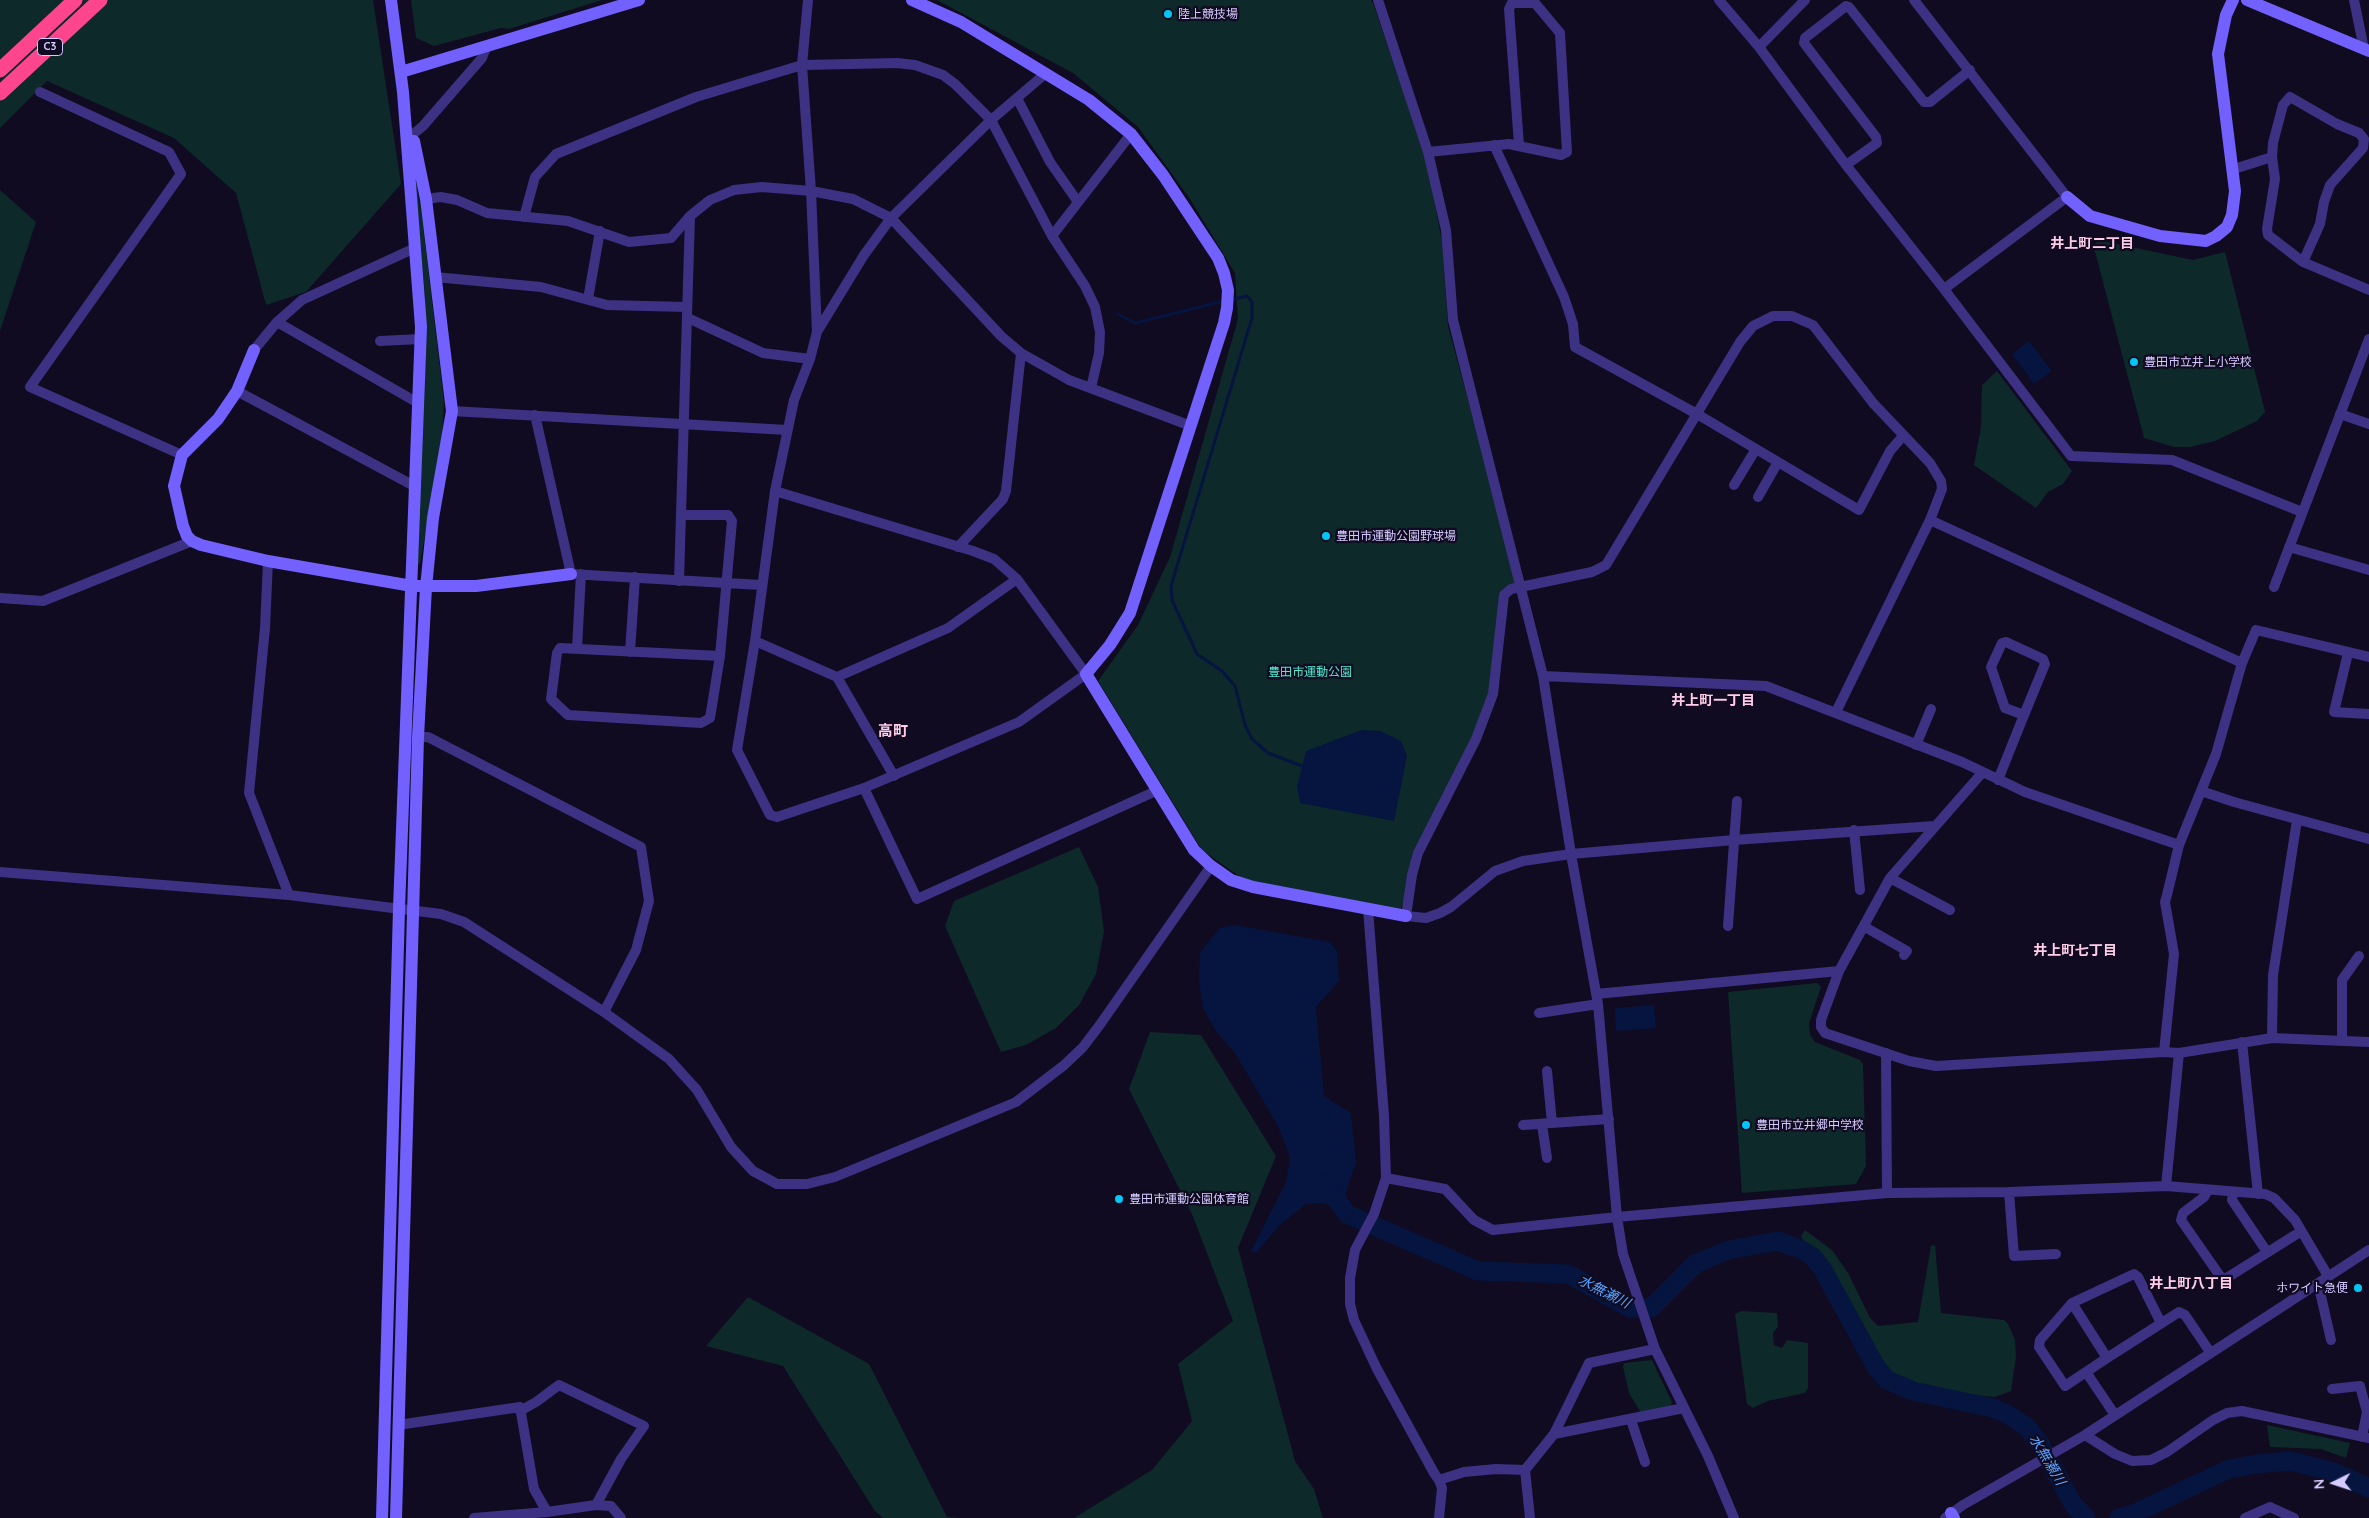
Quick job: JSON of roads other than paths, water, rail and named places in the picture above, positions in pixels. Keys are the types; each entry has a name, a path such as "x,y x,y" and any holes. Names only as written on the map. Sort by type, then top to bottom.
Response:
{"highway":[{"name":"C3","path":"0,70 75,0"},
{"name":"C3","path":"0,94 100,0"}],"street":[{"path":"391,0 404,92 426,199 452,411 433,518 426,587 418,737 396,1518"},
{"path":"401,72 486,48 639,0"},
{"path":"808,0 802,65 811,191 817,332"},
{"path":"912,0 961,22 1089,100 1132,134 1163,174 1218,258 1228,290 1227,308 1224,323 1130,613 1110,645 1086,674 1019,722 864,788 777,817 770,815 737,750 755,641 775,491 794,400 810,359 817,332 864,255 891,218 991,120 1045,74"},
{"path":"1378,0 1428,152 1446,230 1453,320 1519,588 1543,676 1571,854 1597,999 1617,1217 1627,1271 1655,1350 1708,1456 1734,1518"},
{"path":"1719,0 1759,47 1846,165 1944,289 2071,456 2172,460 2302,512"},
{"path":"1759,47 1805,0"},
{"path":"1914,0 2067,197 2090,216 2160,236 2206,241 2227,227 2232,215 2235,191 2234,170 2222,94 2218,54 2226,15 2233,0"},
{"path":"2247,0 2366,50"},
{"path":"2354,0 2366,50"},
{"path":"1428,152 1494,145 1519,145 1562,155 1567,152 1560,33 1535,3 1512,3 1509,9 1519,145"},
{"path":"1846,165 1877,143 1876,137 1804,43 1804,38 1846,6 1849,7 1924,102 1930,102 1970,70"},
{"path":"412,135 423,126 482,58 486,48"},
{"path":"524,216 535,177 550,159 563,150 696,97 802,65 897,63 915,65 942,75 955,84 991,120 1052,236 1085,286 1095,307 1100,344 1091,388"},
{"path":"40,92 169,152 181,174 30,387 182,455"},
{"path":"382,1518 399,909 420,339 404,92"},
{"path":"2303,262 2320,224 2324,202 2330,185 2364,148 2364,139 2359,133 2336,124 2290,97 2283,105 2273,143 2272,157 2275,179 2267,229 2268,236 2303,262 2369,290"},
{"path":"1017,98 1050,162 1078,202"},
{"path":"1052,236 1132,134"},
{"path":"1494,145 1564,297 1574,324 1575,347 1697,414 1859,510 1890,451 1903,436"},
{"path":"2234,170 2272,157"},
{"path":"426,199 441,197 457,200 487,213 568,221 600,231 625,242 662,240 674,236 690,216 710,200 734,190 762,187 811,191 853,199 891,218 1000,336 1021,353 1069,380 1191,426"},
{"path":"1944,289 2067,197"},
{"path":"679,581 690,216"},
{"path":"588,299 600,231"},
{"path":"415,248 302,300 277,322 254,350 237,391 218,419 182,455 174,486 183,526 187,536 192,541 201,545 268,561 412,586 476,586 576,574 761,586"},
{"path":"436,276 534,286 607,305 687,313 763,353 810,359"},
{"path":"1406,916 1412,875 1418,853 1476,739 1493,694 1504,595 1508,591 1519,588 1592,572 1606,564 1740,342 1753,326 1766,318 1786,315 1813,325 1873,403 1930,463 1941,481 1942,489 1930,520 1836,712"},
{"path":"277,322 418,403"},
{"path":"380,341 420,339"},
{"path":"2274,587 2369,339"},
{"path":"958,546 1003,499 1006,491 1021,353"},
{"path":"237,391 416,487"},
{"path":"452,411 787,430"},
{"path":"2340,414 2369,424"},
{"path":"535,415 576,574 577,648"},
{"path":"1734,485 1756,449"},
{"path":"1758,497 1778,462"},
{"path":"775,491 958,546 994,559 1017,579 1086,674 1194,850 1211,866 1231,880 1253,887 1406,916 1426,918 1446,910 1485,878 1508,865 1571,854 1854,830 1934,826"},
{"path":"681,515 728,515 731,517 728,584 720,656 712,715 700,723 568,715 551,699 557,653 560,648 720,656"},
{"path":"1930,520 2242,663"},
{"path":"0,598 43,601 192,541"},
{"path":"2289,547 2369,570"},
{"path":"268,561 265,628 249,793 289,895"},
{"path":"630,652 636,577"},
{"path":"837,677 948,628 1017,579"},
{"path":"2164,1052 2174,954 2166,902 2179,845 2216,754 2242,663 2256,630 2369,657"},
{"path":"755,641 837,677 894,776"},
{"path":"1998,780 2045,664 2043,659 2006,642 2002,643 1990,667 2005,708 2024,715"},
{"path":"2348,653 2334,712 2369,714"},
{"path":"1543,676 1766,686 1962,762 2025,792 2179,845"},
{"path":"1916,745 1931,709"},
{"path":"418,737 428,738 641,847 649,900 636,950 604,1012"},
{"path":"1982,773 1890,878 1865,927 1839,971 1821,1020 1820,1027 1825,1033 1920,1064 1936,1066 2164,1052 2179,1053 2272,1038 2369,1042"},
{"path":"864,788 917,899 1156,790"},
{"path":"2201,791 2297,820 2369,839"},
{"path":"1728,926 1738,801"},
{"path":"2272,1038 2273,975 2297,820"},
{"path":"1854,830 1860,890"},
{"path":"0,872 289,895 441,914 464,922 604,1012 669,1059 697,1090 731,1147 753,1172 777,1184 807,1184 835,1177 1016,1102 1063,1066 1083,1047 1099,1026 1211,866"},
{"path":"1890,878 1950,910"},
{"path":"1368,909 1385,1134 1386,1178 1374,1214 1355,1250 1350,1278 1350,1304 1354,1320 1377,1369 1439,1480 1442,1488 1439,1518"},
{"path":"1865,927 1907,951 1904,955"},
{"path":"2342,1040 2342,980 2359,956"},
{"path":"1539,1014 1597,999 1839,971"},
{"path":"2242,1042 2258,1194"},
{"path":"1886,1053 1887,1193"},
{"path":"2166,1186 2179,1053"},
{"path":"1547,1071 1547,1158"},
{"path":"1524,1125 1609,1119"},
{"path":"1386,1178 1445,1189 1474,1220 1494,1230 1887,1193 2009,1192 2166,1186 2270,1195 2295,1220 2300,1232 2328,1276"},
{"path":"2208,1190 2204,1197 2183,1213 2181,1220 2220,1276 2225,1279 2300,1232"},
{"path":"2009,1192 2014,1256 2056,1254"},
{"path":"2233,1192 2232,1200 2267,1252"},
{"path":"1950,1516 2085,1435 2369,1250"},
{"path":"2161,1323 2138,1277 2134,1274 2072,1303 2040,1340 2039,1346 2065,1386 2179,1312 2182,1313 2210,1352"},
{"path":"2318,1283 2330,1340"},
{"path":"2072,1303 2107,1358"},
{"path":"1530,1518 1525,1470 1554,1434 1589,1363 1655,1350"},
{"path":"2086,1372 2115,1415"},
{"path":"520,1411 559,1385 644,1426 621,1459 596,1504"},
{"path":"2085,1435 2115,1454 2132,1461 2151,1460 2167,1452 2212,1420 2227,1413 2242,1411 2365,1438 2367,1412 2360,1386 2332,1389"},
{"path":"398,1425 520,1407 534,1489 547,1512"},
{"path":"1554,1434 1684,1408"},
{"path":"1631,1420 1645,1462"},
{"path":"1439,1480 1464,1472 1496,1469 1525,1470"},
{"path":"474,1518 547,1512 596,1504 611,1506 621,1518"},
{"path":"2245,1518 2270,1507 2294,1518"}],"water":[{"path":"2029,341 2052,371 2034,384 2012,354"},
{"path":"1362,730 1380,731 1401,741 1407,756 1394,821 1300,803 1297,786 1306,751"},
{"path":"1235,925 1330,942 1337,950 1339,981 1316,1007 1324,1096 1351,1113 1356,1163 1344,1198 1334,1208 1323,1203 1306,1204 1280,1225 1256,1253 1251,1251 1286,1182 1290,1157 1278,1126 1235,1053 1215,1030 1203,1008 1199,982 1200,952 1220,928"},
{"path":"1654,1005 1656,1028 1616,1031 1615,1008"}],"waterway":[{"path":"1231,300 1247,296 1252,302 1252,318 1171,586 1172,600 1197,654 1222,671 1235,686 1245,725 1252,739 1268,753 1302,766"},
{"path":"1118,314 1135,323 1224,301"},
{"name":"水無瀬川","path":"1326,1183 1347,1214 1478,1271 1568,1274 1630,1308 1651,1308 1695,1264 1728,1250 1778,1241 1800,1249 1813,1257 1823,1270 1876,1367 1887,1380 1913,1391 1993,1408 2007,1414 2027,1427 2040,1444 2073,1504 2086,1518"},
{"name":"水無瀬川","path":"2119,1518 2133,1514 2229,1469 2256,1464 2291,1461 2334,1472 2369,1488"}],"place":[{"name":"陸上競技場","path":"1168,14"},
{"name":"豊田市立井上小学校","path":"2134,362"},
{"name":"豊田市運動公園野球場","path":"1326,536"},
{"name":"豊田市立井郷中学校","path":"1746,1125"},
{"name":"豊田市運動公園体育館","path":"1119,1199"},
{"name":"ホワイト急便","path":"2358,1288"}],"district":[{"name":"井上町二丁目","path":"2092,244"},
{"name":"井上町一丁目","path":"1713,701"},
{"name":"高町","path":"893,731"},
{"name":"井上町七丁目","path":"2075,951"},
{"name":"井上町八丁目","path":"2191,1284"}],"park label":[{"name":"豊田市運動公園","path":"1310,672"}]}
